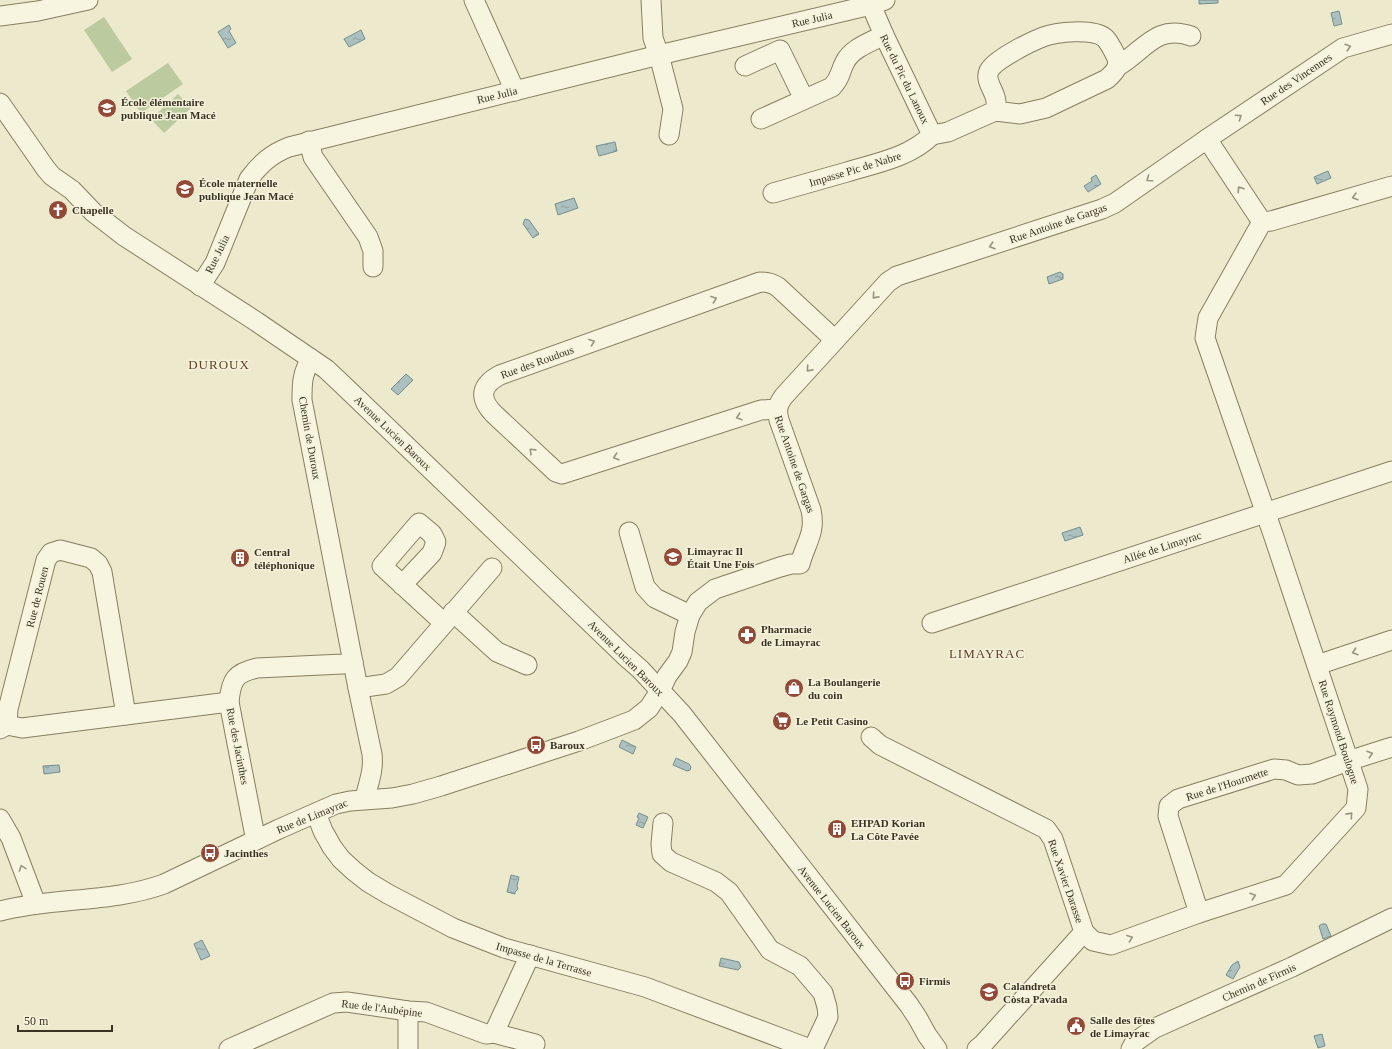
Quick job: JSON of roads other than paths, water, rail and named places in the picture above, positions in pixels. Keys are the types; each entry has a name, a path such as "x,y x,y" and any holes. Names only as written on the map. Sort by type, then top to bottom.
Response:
{"street":[{"path":"0,16 38,11 88,0"},
{"path":"474,0 516,90"},
{"path":"651,0 653,38 673,109 668,135"},
{"name":"Rue Julia","path":"200,286 216,263 249,179 255,170 266,159 276,152 309,141 880,2"},
{"name":"Rue du Pic du Lanoux","path":"880,2 884,35 932,134 948,132 995,111"},
{"path":"1118,66 1116,57 1109,44 1104,38 1096,34 1087,32 1055,34 1043,37 998,60 990,69 988,76 996,102 995,111 1020,114 1046,108 1107,78 1115,72 1118,66 1129,60 1157,36 1165,33 1179,32 1191,36"},
{"name":"Rue des Vincennes","path":"1207,139 1343,48 1392,34"},
{"path":"761,119 832,87 839,79 845,61 853,51 884,35"},
{"path":"745,66 780,50 804,99"},
{"path":"0,103 41,164 52,176 72,190 93,212 124,236 257,322 311,359"},
{"name":"Impasse Pic de Nabre","path":"773,193 889,160 923,144 932,134"},
{"path":"1207,139 1262,222"},
{"name":"Rue Antoine de Gargas","path":"690,615 698,602 715,589 780,567 791,564 800,564 806,544 812,534 814,521 812,510 779,420 777,409 784,396 888,282 897,276 1102,209 1115,203 1207,139"},
{"path":"309,141 313,157 368,237 373,251 373,267"},
{"path":"1262,222 1271,221 1392,186"},
{"path":"1262,222 1208,318 1205,338 1266,512"},
{"name":"Rue des Roudous","path":"777,409 761,410 562,474 556,472 487,408 483,394 488,383 500,375 760,282 772,283 778,287 835,340"},
{"name":"Chemin de Duroux","path":"311,359 305,368 302,380 302,400 372,754 373,766 365,799"},
{"name":"Avenue Lucien Baroux","path":"311,359 343,385 640,669 660,691 685,719 909,1005 917,1017 930,1044"},
{"name":"Allée de Limayrac","path":"932,623 1392,471"},
{"name":"Rue Raymond Boulogne","path":"1088,937 1112,945 1199,914 1286,886 1356,808 1358,789 1266,512"},
{"path":"629,532 645,587 654,598 690,615 685,632 682,652 678,661 666,676 660,691"},
{"name":"Rue de Rouen","path":"126,716 102,572 98,564 91,558 60,550 51,553 46,560 4,727 22,728 126,716 229,702"},
{"path":"358,688 386,684 398,677 492,568"},
{"path":"402,584 497,652 527,665"},
{"path":"1317,665 1392,640"},
{"name":"Rue des Jacinthes","path":"258,839 254,830 229,702 230,687 237,677 244,671 256,668 343,664 353,662"},
{"name":"Rue de Limayrac","path":"0,911 36,904 125,895 164,884 336,804 350,800 392,798 413,794 579,741 639,717 649,708 660,691"},
{"name":"Rue Xavier Darasse","path":"871,737 880,746 1046,829 1053,839 1088,937 980,1047"},
{"name":"Rue de l'Hourmette","path":"1199,914 1168,816 1170,806 1178,799 1274,769 1286,770 1298,775 1312,774 1392,747"},
{"name":"Impasse de la Terrasse","path":"316,813 323,831 341,859 368,882 419,911 453,928 504,948 645,987 812,1049"},
{"path":"0,819 11,838 36,904"},
{"path":"663,823 661,844 662,854 671,862 716,882 729,892 770,950 800,966 823,993 827,1006 828,1017 812,1049"},
{"name":"Chemin de Firmis","path":"1131,1049 1135,1042 1155,1028 1292,967 1392,918"},
{"path":"494,1033 530,955"},
{"name":"Rue de l'Aubépine","path":"229,1049 333,1003 347,1002 408,1011 426,1012 486,1034 494,1033 535,1044"},
{"path":"408,1011 408,1049"}],"water":[{"path":"1199,0 1218,0 1218,3 1199,4"},
{"path":"1339,11 1342,24 1334,26 1331,13"},
{"path":"229,25 231,29 229,31 236,43 228,48 218,32"},
{"path":"361,30 365,39 349,47 344,39"},
{"path":"615,142 617,151 599,156 596,146"},
{"path":"1328,171 1331,178 1317,184 1314,177"},
{"path":"1096,175 1101,184 1088,192 1084,186 1092,181 1091,178"},
{"path":"574,198 578,208 558,215 555,204"},
{"path":"525,219 529,220 539,234 533,238 523,224"},
{"path":"1060,272 1063,274 1063,279 1049,284 1047,277"},
{"path":"406,374 413,380 398,395 391,389"},
{"path":"1080,527 1083,535 1065,541 1062,533"},
{"path":"622,740 636,747 633,754 619,747"},
{"path":"676,758 689,764 691,767 690,770 687,771 673,765"},
{"path":"59,765 60,772 44,774 43,766"},
{"path":"639,813 648,817 643,828 636,825 639,818 637,817"},
{"path":"511,875 519,877 517,886 518,889 515,894 507,892"},
{"path":"1326,924 1331,936 1323,939 1319,926"},
{"path":"202,940 210,956 201,960 194,944"},
{"path":"721,958 739,962 741,967 738,970 719,966"},
{"path":"1238,961 1240,967 1233,979 1226,975 1232,965"},
{"path":"1322,1034 1325,1046 1318,1048 1314,1036"}],"place":[{"name":"École élémentaire publique Jean Macé","path":"107,108"},
{"name":"École maternelle publique Jean Macé","path":"185,189"},
{"name":"Chapelle","path":"58,210"},
{"name":"Limayrac Il Était Une Fois","path":"673,557"},
{"name":"Central téléphonique","path":"240,558"},
{"name":"Pharmacie de Limayrac","path":"747,635"},
{"name":"La Boulangerie du coin","path":"794,688"},
{"name":"Le Petit Casino","path":"782,721"},
{"name":"Baroux","path":"536,745"},
{"name":"EHPAD Korian La Côte Pavée","path":"837,829"},
{"name":"Jacinthes","path":"210,853"},
{"name":"Firmis","path":"905,981"},
{"name":"Calandreta Còsta Pavada","path":"989,992"},
{"name":"Salle des fêtes de Limayrac","path":"1076,1026"}],"district":[{"name":"DUROUX","path":"219,364"},
{"name":"LIMAYRAC","path":"987,653"}]}
